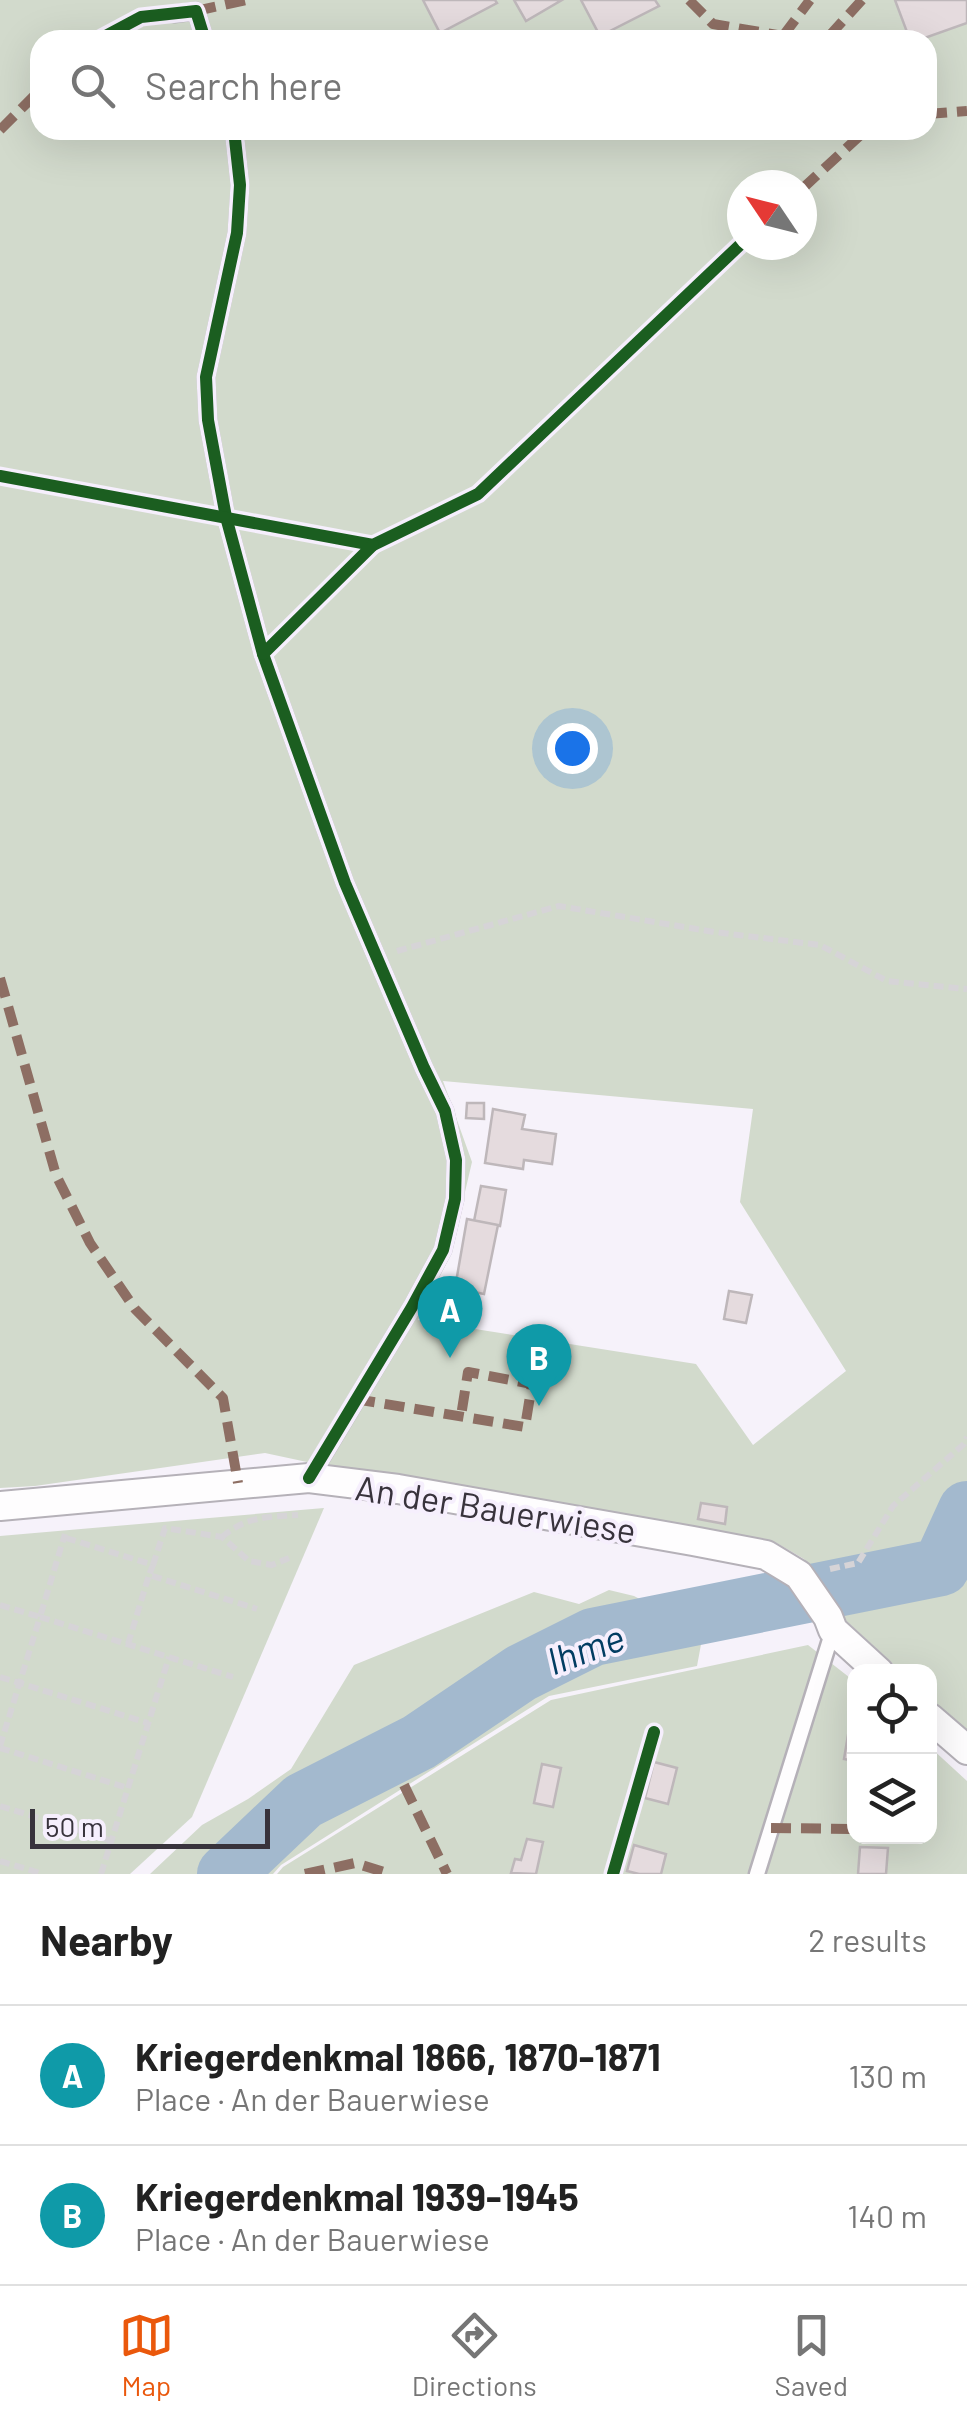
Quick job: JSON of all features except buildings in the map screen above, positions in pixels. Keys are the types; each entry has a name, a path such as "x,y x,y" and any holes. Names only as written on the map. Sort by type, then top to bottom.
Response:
{"street":[{"name":"An der Bauerwiese","path":"0,1506 309,1478 766,1555 799,1575 830,1624 870,1664"},
{"path":"937,1724 967,1750"}],"lane":[{"path":"174,14 196,12 202,30"},
{"path":"235,140 240,185 237,233 206,377 208,420 226,517 262,654 345,883 445,1111 456,1160 455,1200 444,1250 309,1478"},
{"path":"757,1874 830,1624"}],"path":[{"path":"376,957 559,906 714,932 820,944 887,981 967,989"},
{"path":"799,1575 858,1563 892,1506 964,1444 967,1436"},
{"path":"222,1536 237,1524 268,1516 298,1515"},
{"path":"128,1644 164,1528 222,1536 250,1561 272,1564 289,1558"},
{"path":"128,1788 0,1747 66,1534 153,1565"},
{"path":"150,1575 257,1608"},
{"path":"0,1605 234,1677"},
{"path":"102,1874 169,1657"},
{"path":"0,1677 148,1723"},
{"path":"0,1806 112,1841"},
{"path":"0,1860 43,1874"}],"shaded area":[{"path":"0,0 967,0 967,1730 937,1704 937,1664 893,1664 842,1617 804,1559 775,1542 265,1453 0,1488","holes":["443,1081 753,1109 740,1202 846,1371 753,1445 696,1364 418,1320 450,1256 472,1162"]},
{"path":"324,1508 192,1817 130,1874 0,1874 0,1536"},
{"path":"609,1590 634,1596 670,1615 588,1632 517,1666 419,1733 296,1796 214,1874 150,1874 202,1825 291,1769 354,1665 534,1592 579,1604"},
{"path":"705,1623 697,1666 549,1696 281,1865 273,1874 235,1874 308,1805 423,1747 524,1677 596,1642"},
{"path":"808,1645 847,1676 847,1844 937,1844 937,1753 967,1781 967,1874 277,1874 551,1700"}],"waterway":[{"name":"Ihme","path":"226,1874 303,1801 419,1742 521,1673 593,1637 941,1567 967,1510"}],"marked path":[{"path":"196,11 246,0"},
{"path":"689,0 713,24 748,30"},
{"path":"788,30 810,0"},
{"path":"835,30 862,0"},
{"path":"0,130 30,100"},
{"path":"937,113 967,111"},
{"path":"817,175 855,140"},
{"path":"0,978 56,1175 90,1243 135,1309 223,1398 238,1483"},
{"path":"355,1399 525,1427 532,1384 468,1372 461,1416"},
{"path":"404,1785 447,1874"},
{"path":"771,1828 847,1829"},
{"path":"305,1874 355,1863 390,1874"}],"cycle path":[{"path":"117,30 141,17 196,11 202,30"},
{"path":"235,140 240,185 237,233 206,377 208,420 226,517 263,654 345,883 445,1111 456,1160 455,1199 443,1250 309,1478"},
{"path":"0,476 373,545 478,494 727,257"},
{"path":"263,654 373,545"},
{"path":"613,1874 654,1732"}],"place":[{"name":"Kriegerdenkmal 1866, 1870-1871","path":"450,1358"},
{"name":"Kriegerdenkmal 1939-1945","path":"539,1406"}]}
